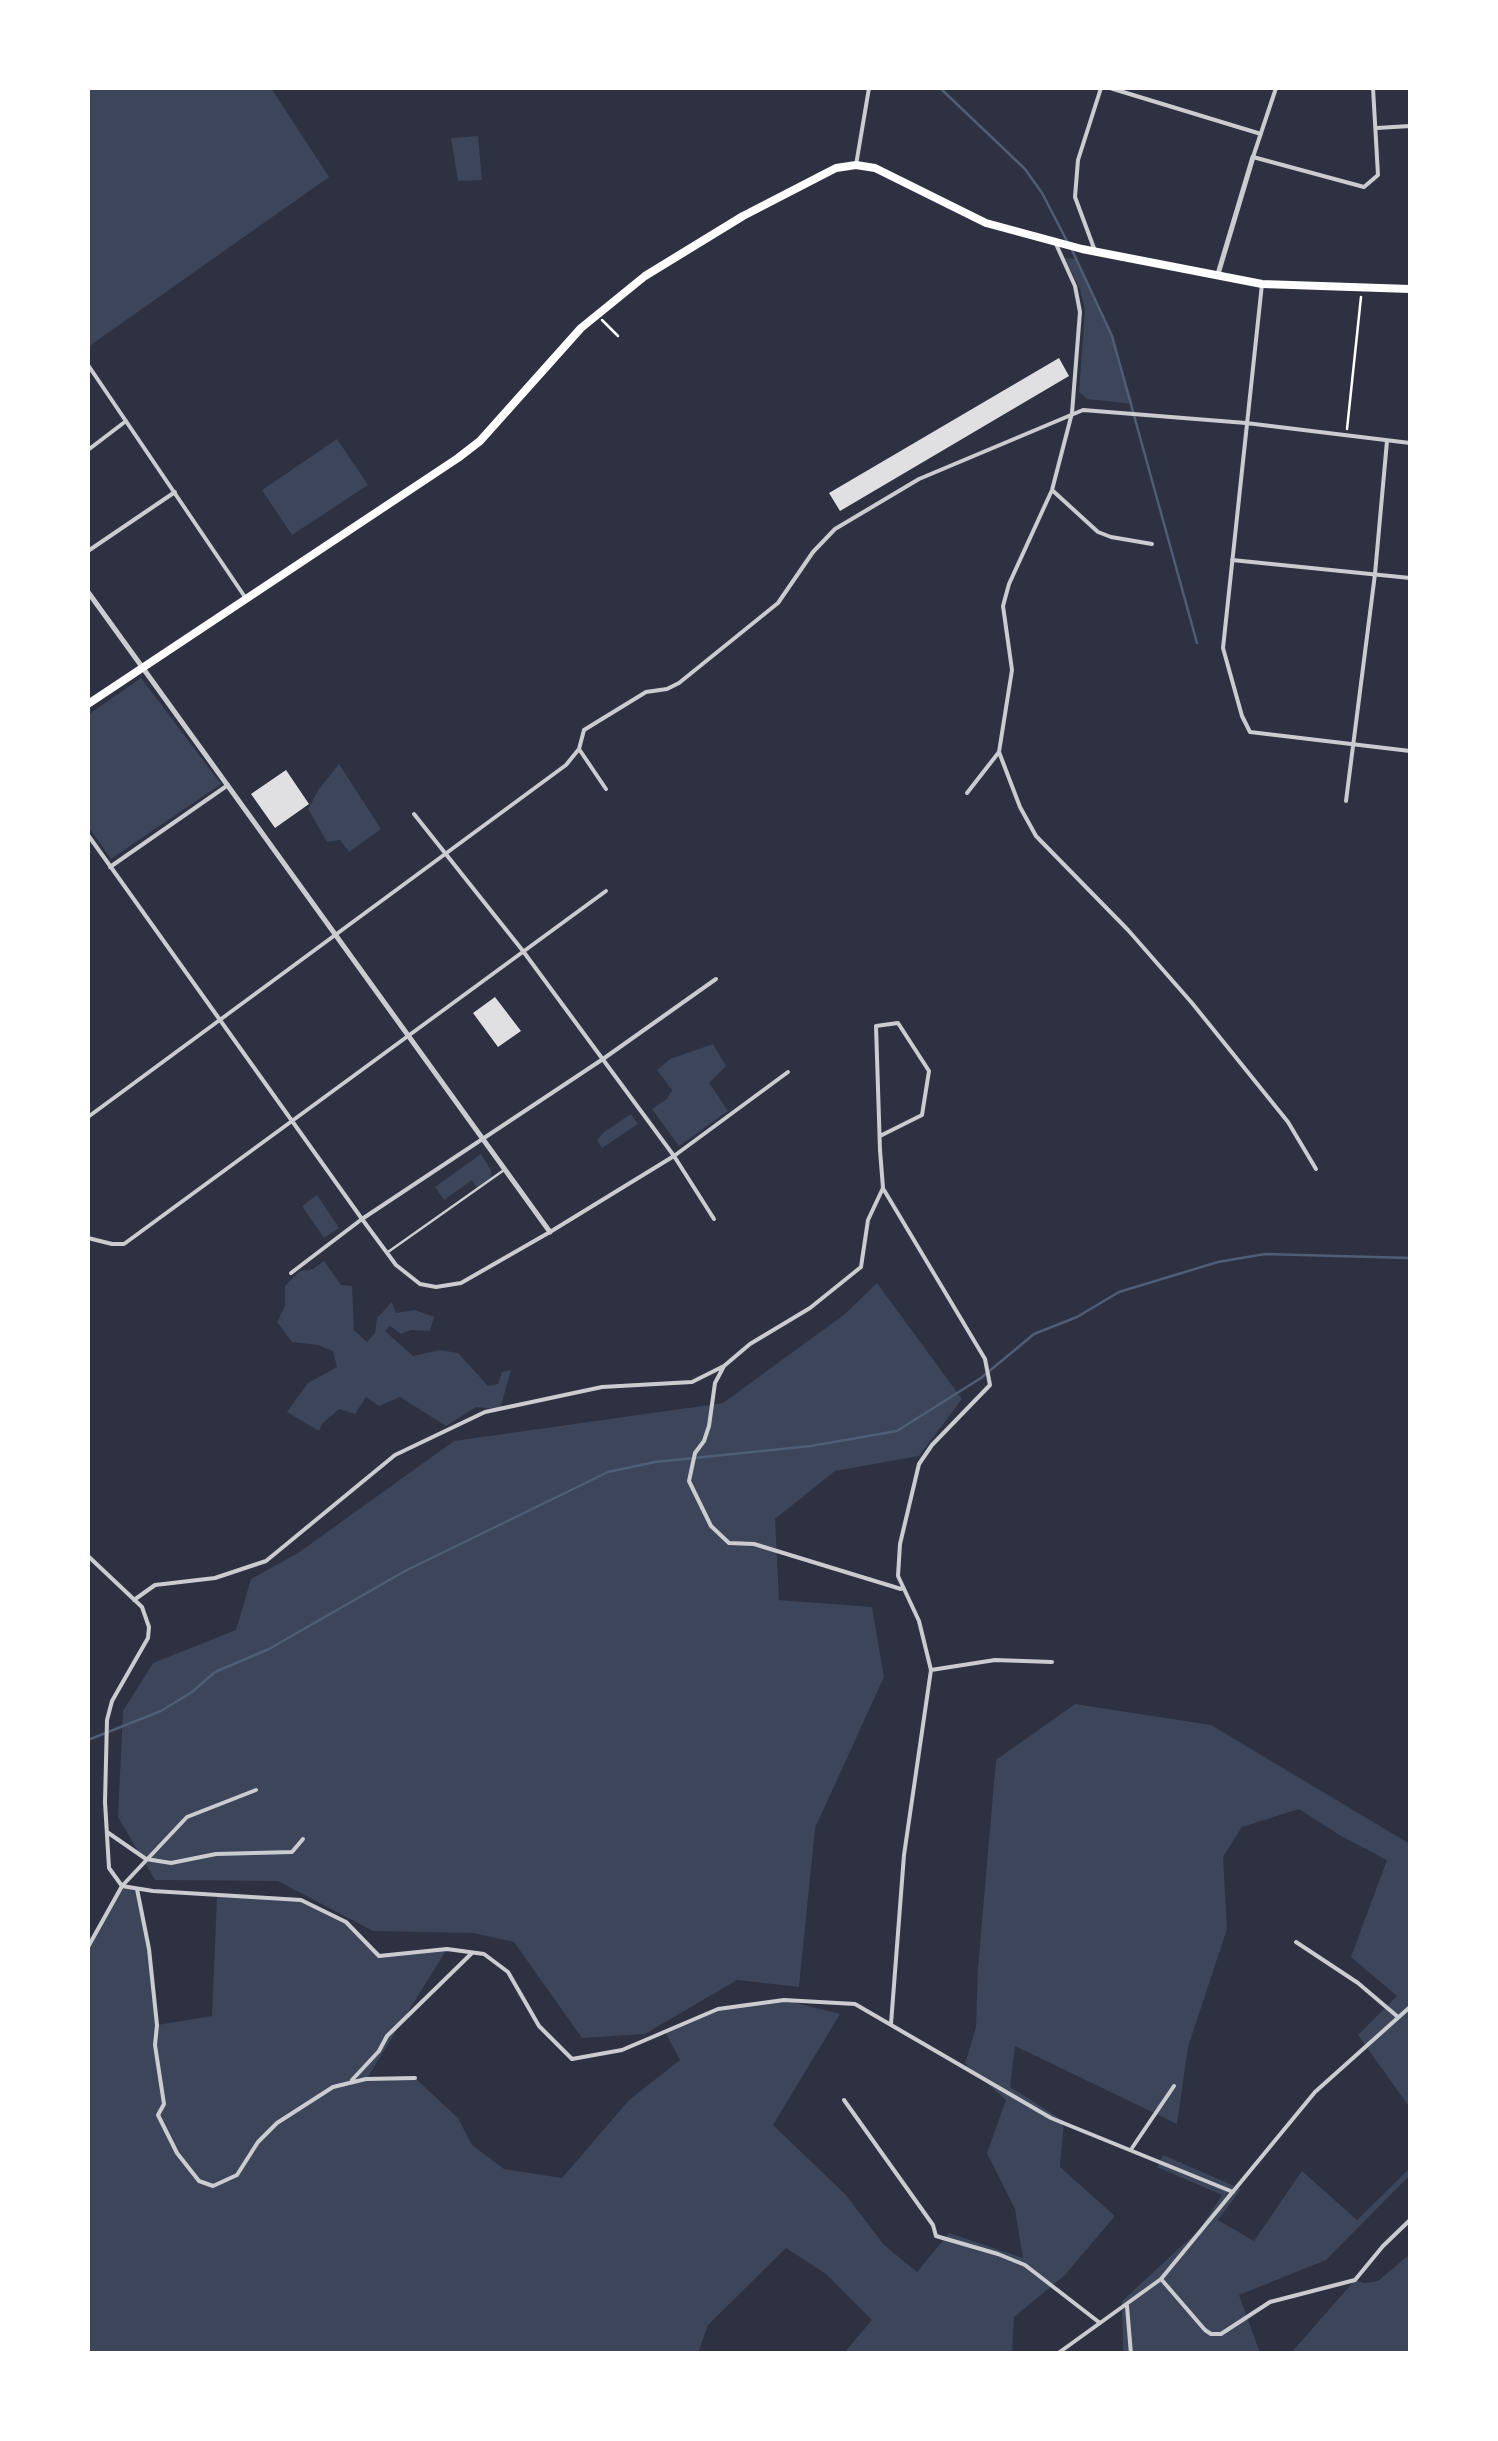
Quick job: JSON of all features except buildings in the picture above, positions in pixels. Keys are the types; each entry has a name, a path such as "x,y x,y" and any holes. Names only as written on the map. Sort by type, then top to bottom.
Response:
{"main road":[{"path":"88,704 458,458 480,441 581,328 645,276 742,216 836,168 856,165 893,174 986,223 1082,249 1262,284 1410,289"}],"street":[{"path":"856,165 869,88"},
{"path":"1095,251 1075,197 1078,160 1102,88"},
{"path":"1110,88 1261,134"},
{"path":"1217,276 1276,88"},
{"path":"1254,157 1364,187 1378,175 1374,88"},
{"path":"1377,128 1410,126"},
{"path":"1055,243 1075,286 1080,312 1072,413 1052,490 1009,584 1003,606 1012,670 999,752 1020,808 1036,836 1128,930 1192,1003 1288,1122 1316,1169"},
{"path":"1262,284 1223,648 1242,716 1250,732 1410,751"},
{"path":"88,365 247,600"},
{"path":"88,1117 566,765 579,749 584,730 646,692 667,690 679,683 778,603 814,552 848,520 919,479 1084,410 1246,422 1410,443"},
{"path":"88,450 126,421"},
{"path":"1346,802 1375,574 1387,441"},
{"path":"1052,490 1098,532 1111,538 1152,544"},
{"path":"88,551 176,492"},
{"path":"1232,560 1410,578"},
{"path":"88,592 550,1232"},
{"path":"579,749 606,789"},
{"path":"966,792 999,752"},
{"path":"110,867 228,786"},
{"path":"414,814 523,951 674,1156 714,1219"},
{"path":"88,835 218,1022 387,1253 420,1284 436,1287 461,1283 550,1232 674,1156 788,1072"},
{"path":"88,1238 124,1244 606,891"},
{"path":"291,1274 362,1219 716,979"},
{"path":"134,1600 155,1585 215,1578 266,1561 395,1455 485,1412 602,1387 692,1382 724,1366 750,1344 810,1308 861,1268 868,1220 882,1188 880,1136 876,1026 898,1023 929,1071 922,1114 880,1136"},
{"path":"882,1188 924,1253 987,1366 990,1385 932,1444 919,1464 900,1544 898,1576 920,1621 931,1670 904,1855 891,2024"},
{"path":"724,1366 689,1481 711,1526 729,1543 754,1544 902,1589"},
{"path":"88,1556 148,1619 148,1638 112,1701 107,1720 109,1868 122,1886 302,1900 346,1922 379,1956 447,1949 484,1954 508,1972 539,2026 572,2059 622,2050 718,2008 784,2000 855,2004 1051,2118 1233,2192"},
{"path":"931,1670 995,1660 1052,1662"},
{"path":"88,1947 122,1886 187,1817 256,1790"},
{"path":"107,1832 146,1859 171,1863 216,1854 292,1852 303,1839"},
{"path":"137,1889 157,2025 154,2045 164,2104 158,2116 199,2181 214,2186 237,2174 258,2142 277,2123 332,2087 350,2081 415,2078"},
{"path":"1296,1942 1398,2017"},
{"path":"350,2081 379,2051 387,2036 472,1953"},
{"path":"1056,2354 1161,2279 1315,2092 1410,2007"},
{"path":"1130,2150 1174,2086"},
{"path":"844,2100 933,2225 936,2236 1026,2266 1100,2323"},
{"path":"1161,2279 1206,2330 1221,2334 1270,2302 1355,2280 1410,2220"},
{"path":"1127,2306 1131,2354"}],"lane":[{"path":"387,1253 505,1170"}],"path":[{"path":"1346,435 1362,289"}],"shaded area":[{"path":"88,88 271,88 329,177 88,347"},
{"path":"478,136 482,180 458,181 451,138"},
{"path":"1065,258 1076,259 1112,336 1133,404 1087,399 1079,392 1085,310"},
{"path":"337,439 368,485 292,535 262,490"},
{"path":"141,678 221,784 111,859 88,826 88,715"},
{"path":"339,764 381,829 349,852 340,840 327,842 308,809"},
{"path":"713,1044 726,1066 709,1083 728,1111 679,1146 652,1109 667,1099 672,1090 657,1070 670,1059"},
{"path":"631,1114 638,1124 602,1148 597,1140"},
{"path":"481,1154 491,1170 491,1178 477,1188 472,1180 444,1200 435,1187"},
{"path":"317,1195 339,1228 324,1238 302,1206"},
{"path":"324,1261 341,1285 352,1286 354,1330 367,1342 375,1333 377,1318 392,1302 396,1313 415,1310 434,1317 430,1331 401,1334 390,1326 385,1331 413,1356 440,1350 458,1353 488,1386 498,1384 502,1372 511,1370 500,1409 476,1407 446,1426 400,1397 379,1406 366,1397 355,1414 339,1409 319,1431 287,1412 308,1383 337,1367 333,1351 292,1342 277,1322 285,1306 285,1286 300,1271 313,1269"},
{"path":"877,1283 962,1399 919,1456 835,1471 775,1519 779,1600 872,1607 884,1677 815,1828 799,1987 737,1980 645,2034 582,2038 514,1942 473,1933 373,1931 278,1881 155,1880 118,1817 123,1711 153,1663 236,1630 251,1579 298,1553 454,1441 723,1403 845,1314"},
{"path":"1075,1704 1211,1725 1410,1844 1410,2108 1358,2035 1397,1996 1351,1957 1387,1860 1299,1809 1242,1827 1223,1857 1227,1929 1188,2047 1177,2124 1015,2046 1010,2087 1064,2121 1060,2167 1115,2216 1064,2276 1014,2317 1012,2353 844,2353 872,2320 826,2274 786,2248 708,2325 698,2353 88,2354 88,1947 122,1886 137,1889 157,2025 212,2016 217,1896 301,1900 346,1922 379,1955 447,1949 367,2078 415,2078 458,2118 472,2145 504,2169 562,2178 629,2100 680,2060 665,2032 718,2009 784,2000 840,2014 773,2125 845,2194 884,2245 917,2272 949,2233 1023,2258 1015,2209 987,2153 1006,2100 965,2064 976,2027 996,1760"},
{"path":"1163,2155 1241,2189 1218,2220 1254,2241 1302,2171 1357,2220 1410,2168 1410,2175 1326,2260 1239,2295 1260,2353 1123,2353 1122,2301 1199,2230 1222,2195 1157,2167"},
{"path":"1410,2254 1410,2353 1290,2354 1355,2280 1378,2281"}],"waterway":[{"path":"940,88 1025,169 1068,243"},
{"path":"1072,250 1112,336 1197,643"},
{"path":"88,1740 161,1711 215,1672 269,1649 405,1571 608,1472 655,1462 811,1446 897,1431 981,1378 1034,1334 1077,1317 1119,1292 1218,1262 1265,1254 1410,1258"}]}
